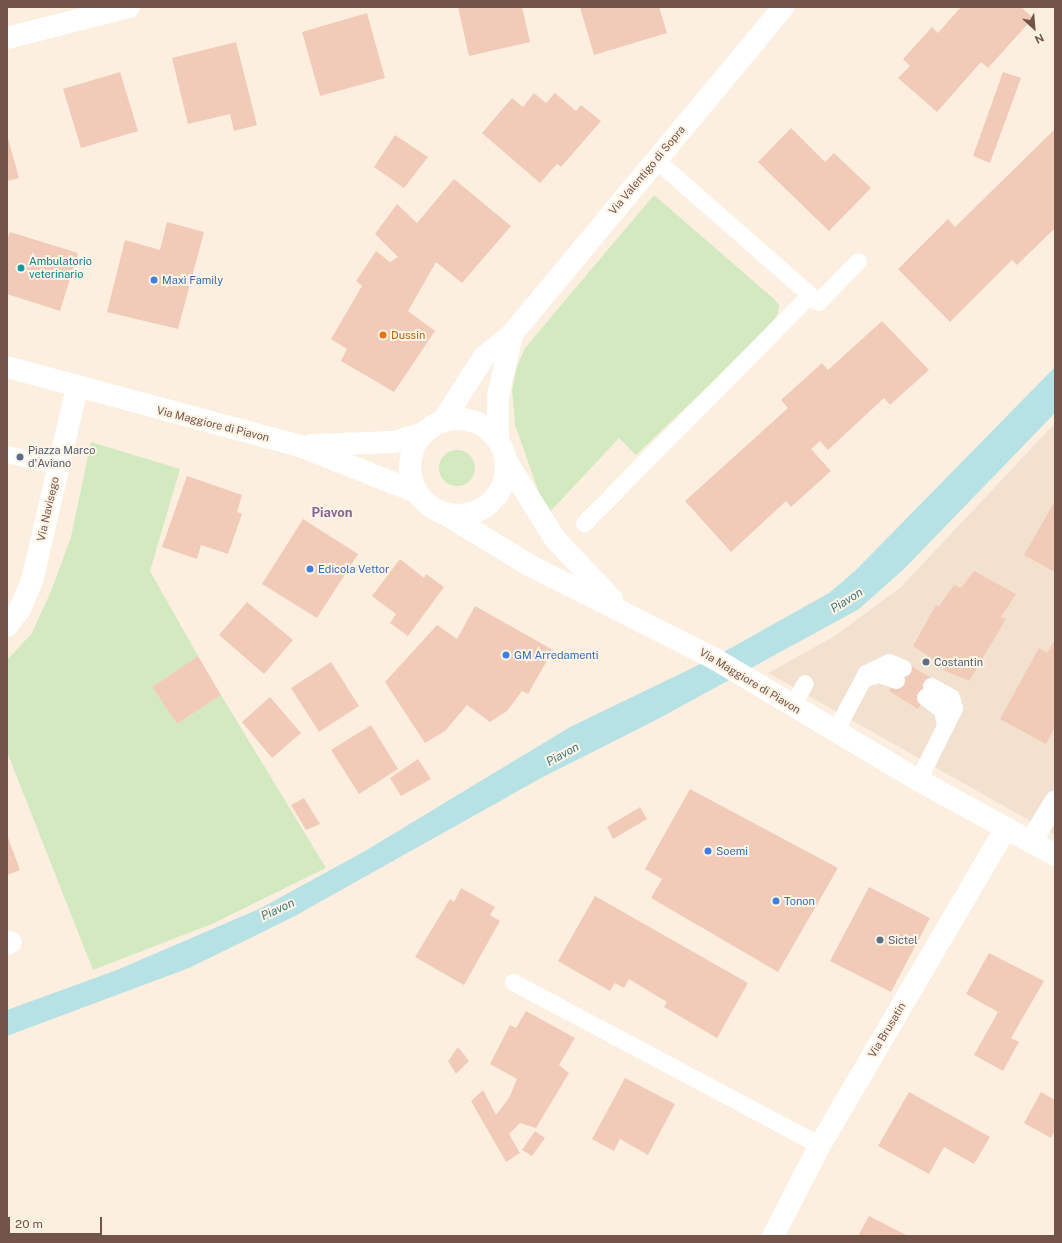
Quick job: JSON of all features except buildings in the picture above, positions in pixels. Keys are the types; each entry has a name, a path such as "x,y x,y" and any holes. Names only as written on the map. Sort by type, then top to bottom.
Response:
{"main road":[{"path":"7,38 129,7"},
{"name":"Via Valentigo di Sopra","path":"433,427 484,357 512,334 783,7"},
{"name":"Via Valentigo di Sopra","path":"502,449 498,396 512,334"},
{"name":"Via Maggiore di Piavon","path":"7,366 78,388 300,446 416,492 427,504 529,565 698,650 918,780 1055,855"},
{"name":"Via Navisego","path":"7,626 20,609 32,581 58,466 78,388"},
{"path":"300,446 394,442 433,427 473,421 502,449 555,539 604,592 637,618"},
{"path":"416,492 410,461 433,427"},
{"name":"Via Maggiore di Piavon","path":"442,512 458,515 489,504 501,486 502,449"},
{"path":"1031,842 1055,802"},
{"name":"Via Brusatin","path":"773,1236 820,1145 1006,828"}],"lane":[{"path":"656,160 809,296 818,302 858,261"},
{"path":"584,523 809,296"},
{"path":"7,454 58,466"},
{"path":"835,731 862,679 879,674 900,674"},
{"path":"792,706 805,683"},
{"path":"918,780 945,725 953,703 928,691"},
{"path":"513,982 820,1145"}],"shaded area":[{"path":"1055,423 1055,835 768,673 833,637 900,588"}],"green space":[{"path":"654,195 773,298 779,305 778,313 772,325 636,455 619,438 547,515 515,425 512,390 517,367 525,348"},
{"path":"91,442 180,469 150,571 198,656 152,687 177,724 221,695 326,868 212,924 93,970 7,752 7,660 32,633 52,589 71,537"},
{"path":"461,450 470,455 474,461 474,475 470,481 461,486 453,486 444,481 440,475 439,464 444,455 450,451"}],"water":[{"path":"1055,367 1055,413 904,569 859,609 656,720 541,778 293,917 189,968 7,1036 7,1010 117,970 261,908 365,851 570,727 713,658 829,593 855,571"}],"place":[{"name":"Ambulatorio veterinario","path":"21,268"},
{"name":"Maxì Family","path":"154,280"},
{"name":"Dussin","path":"383,335"},
{"name":"Piazza Marco d'Aviano","path":"20,457"},
{"name":"Edicola Vettor","path":"310,569"},
{"name":"GM Arredamenti","path":"506,655"},
{"name":"Costantin","path":"926,662"},
{"name":"Soemi","path":"708,851"},
{"name":"Tonon","path":"776,901"},
{"name":"Sictel","path":"880,940"}],"district":[{"name":"Piavon","path":"332,513"}]}
